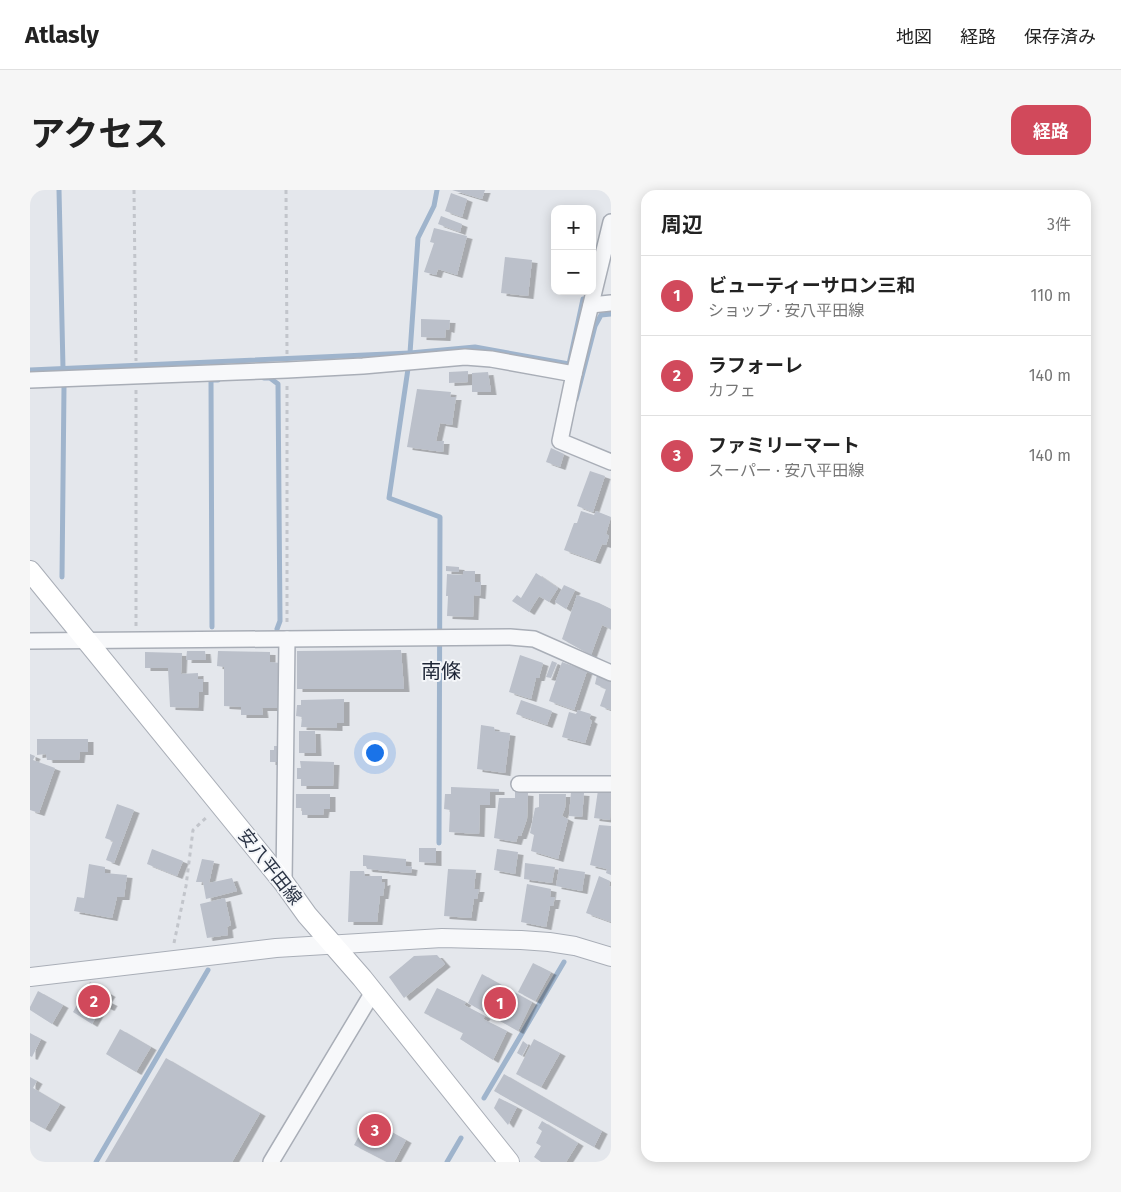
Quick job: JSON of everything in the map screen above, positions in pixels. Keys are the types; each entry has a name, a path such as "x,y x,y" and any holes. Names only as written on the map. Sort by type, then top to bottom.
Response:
{"main road":[{"name":"安八平田線","path":"30,572 284,883 307,914 362,978 509,1162"}],"street":[{"path":"611,222 574,374 560,441 611,462"},
{"path":"591,305 611,303"},
{"path":"30,380 364,366 465,357 491,359 574,374"},
{"path":"30,641 510,637 534,639 611,673"},
{"path":"284,883 287,639"},
{"path":"519,784 611,784"},
{"path":"30,977 276,948 442,938 549,942 575,946 611,957"},
{"path":"271,1162 373,992"}],"path":[{"path":"134,190 136,639"},
{"path":"286,190 287,639"},
{"path":"170,960 186,886 193,830 205,818 222,807"}],"building":[{"path":"452,190 485,190 482,199"},
{"path":"451,193 467,199 462,217 445,211"},
{"path":"441,216 462,224 460,232 438,224"},
{"path":"434,228 467,236 457,275 438,269 436,275 424,272 434,243 430,242"},
{"path":"505,257 532,260 528,296 501,293"},
{"path":"421,319 450,320 449,330 446,329 445,338 421,337"},
{"path":"468,371 468,382 449,383 449,372"},
{"path":"488,372 491,392 472,392 472,373"},
{"path":"417,389 451,392 450,397 456,397 452,425 440,423 436,441 444,441 443,452 407,447"},
{"path":"551,448 564,454 560,467 546,462"},
{"path":"590,471 605,476 593,512 577,506"},
{"path":"581,511 594,515 596,511 611,517 606,534 609,536 606,545 602,544 595,561 564,550 574,523 577,523"},
{"path":"446,566 459,567 459,572 446,571"},
{"path":"463,571 475,571 475,582 481,582 480,596 474,595 473,617 447,616 447,574 463,575"},
{"path":"536,573 558,588 549,602 539,596 529,612 512,601 517,595 521,598"},
{"path":"564,585 575,590 566,609 555,602"},
{"path":"577,595 611,609 611,629 602,625 591,655 562,639"},
{"path":"401,650 404,689 297,689 297,651"},
{"path":"187,651 205,651 206,660 186,660"},
{"path":"218,651 270,652 270,662 280,663 280,708 262,708 263,715 241,715 241,707 224,706 224,667 217,666"},
{"path":"145,652 182,653 181,674 198,673 198,679 203,679 203,692 199,692 198,708 170,707 168,668 145,668"},
{"path":"520,655 543,663 539,678 536,678 531,699 509,692"},
{"path":"552,661 557,663 551,678 546,677"},
{"path":"562,662 587,671 574,710 549,701"},
{"path":"597,675 611,680 611,710 600,706 606,689 595,684"},
{"path":"344,699 344,723 337,723 337,728 301,727 302,717 296,716 297,705 301,705 301,700"},
{"path":"521,700 552,711 547,725 516,714"},
{"path":"578,710 591,714 589,719 592,721 585,743 562,737 569,712 576,714"},
{"path":"481,725 494,727 495,731 510,733 505,773 477,769"},
{"path":"299,731 315,731 316,753 299,753"},
{"path":"37,739 88,739 88,752 80,752 79,760 47,760 46,754 37,755"},
{"path":"274,746 278,746 279,762 270,762 270,750 274,750"},
{"path":"30,754 35,756 33,760 55,768 39,813 30,810"},
{"path":"300,761 334,762 333,786 301,786 301,779 297,779 297,768 301,768"},
{"path":"451,787 499,789 499,792 490,792 490,805 480,805 479,834 449,832 450,810 444,809 445,794 451,794"},
{"path":"598,790 611,792 610,820 594,818"},
{"path":"515,792 528,793 527,819 521,836 518,836 516,842 494,838 499,798 515,798"},
{"path":"571,792 584,793 582,817 569,816"},
{"path":"296,794 330,794 330,809 324,809 323,815 302,815 302,808 296,808"},
{"path":"539,794 566,794 565,808 562,816 568,819 558,859 531,851 534,835 530,833 535,808 539,807"},
{"path":"117,804 134,810 114,863 106,860 113,841 105,838"},
{"path":"599,825 611,826 611,875 606,873 607,869 590,865"},
{"path":"419,848 436,848 436,863 419,862"},
{"path":"152,849 183,861 177,876 147,864"},
{"path":"497,849 518,852 515,874 494,870"},
{"path":"363,855 406,859 406,866 412,867 411,873 367,869 366,866 363,866"},
{"path":"202,859 214,861 209,883 232,878 237,891 206,899 203,882 196,882"},
{"path":"525,863 555,867 552,883 524,879"},
{"path":"89,864 105,867 105,873 127,875 124,897 117,897 112,918 74,911 77,897 84,898"},
{"path":"559,868 585,872 582,891 556,886"},
{"path":"448,869 476,870 474,889 479,889 477,899 474,899 471,918 444,916"},
{"path":"350,871 364,871 365,876 382,876 382,883 385,882 383,896 380,896 377,922 348,922"},
{"path":"599,876 610,881 611,922 586,913"},
{"path":"527,884 551,889 550,897 555,897 553,906 550,906 546,927 521,922"},
{"path":"225,898 231,925 227,927 228,935 207,938 200,904"},
{"path":"437,955 445,964 404,998 389,977 414,956"},
{"path":"533,963 551,972 535,1001 518,992"},
{"path":"482,974 532,1002 518,1031 468,1003"},
{"path":"90,982 110,994 106,1000 112,1003 109,1008 103,1005 92,1024 73,1012"},
{"path":"437,988 466,1002 464,1005 485,1016 483,1019 507,1031 493,1060 460,1039 463,1033 424,1013"},
{"path":"38,991 63,1005 52,1024 30,1010"},
{"path":"120,1029 151,1047 136,1072 106,1054"},
{"path":"30,1033 41,1039 32,1057 30,1056"},
{"path":"534,1039 560,1053 541,1087 516,1074"},
{"path":"523,1041 528,1045 522,1056 517,1053"},
{"path":"166,1058 260,1113 232,1162 105,1162"},
{"path":"504,1074 602,1131 594,1147 494,1091"},
{"path":"30,1077 37,1081 33,1088 60,1104 45,1129 30,1121"},
{"path":"499,1098 517,1107 508,1125 494,1108"},
{"path":"368,1119 406,1140 394,1162 387,1162 354,1145"},
{"path":"542,1121 578,1143 566,1162 541,1162 534,1157 541,1146 536,1143 542,1131 538,1128"}],"waterway":[{"path":"59,190 63,368"},
{"path":"437,190 434,206 418,238 410,353 475,347 569,364 583,299"},
{"path":"576,399 595,326 601,315 611,314"},
{"path":"30,370 410,353 389,498 440,517 439,843"},
{"path":"264,378 270,378 278,384 280,621 277,629"},
{"path":"212,627 211,380 218,380"},
{"path":"62,577 64,387"},
{"path":"484,1098 564,962"},
{"path":"96,1162 208,970"},
{"path":"447,1162 461,1138"}],"place":[{"name":"ラフォーレ","path":"94,1001"},
{"name":"ビューティーサロン三和","path":"500,1003"},
{"name":"ファミリーマート","path":"375,1130"}],"district":[{"name":"南條","path":"441,671"}]}
